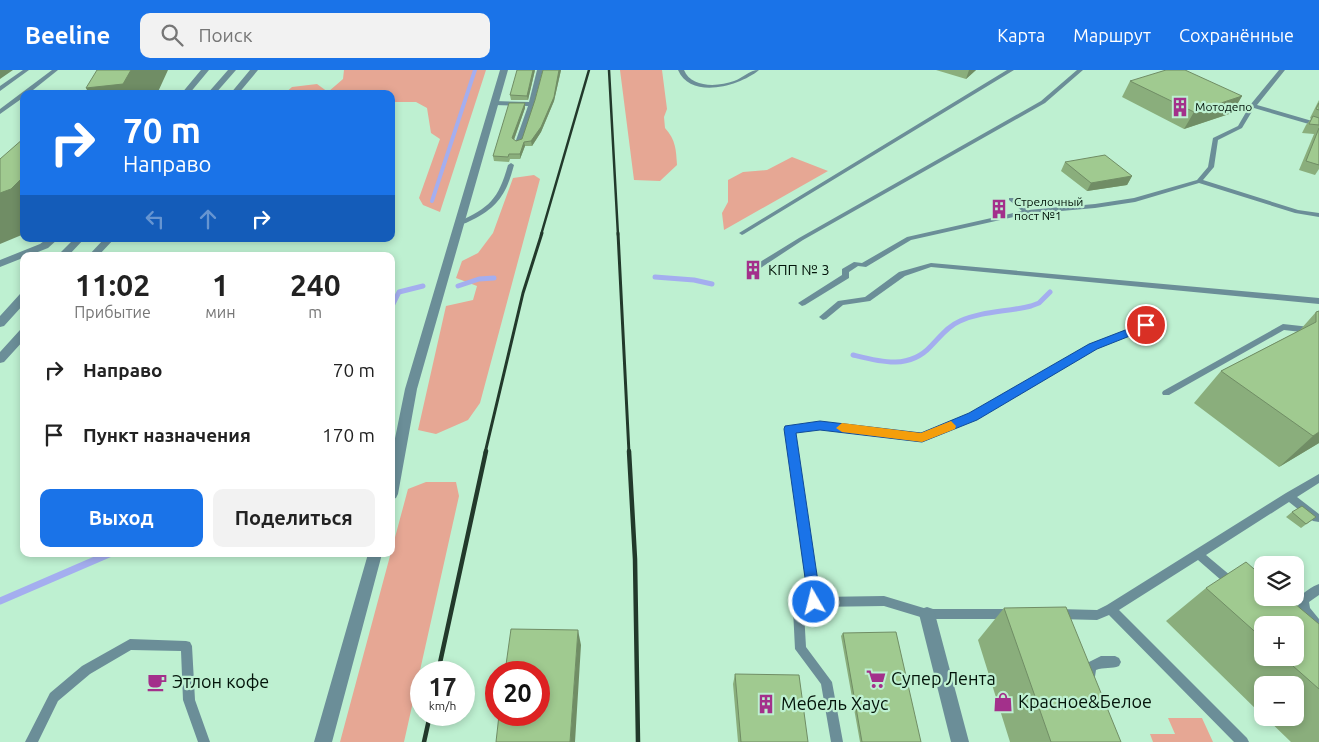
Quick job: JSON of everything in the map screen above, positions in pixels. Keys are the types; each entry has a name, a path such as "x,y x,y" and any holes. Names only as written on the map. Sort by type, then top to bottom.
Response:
{"street":[{"path":"188,90 205,70"},
{"path":"214,90 232,70"},
{"path":"237,90 254,70"},
{"path":"395,473 411,389 504,70"},
{"path":"29,252 49,242"},
{"path":"66,252 76,242"},
{"path":"97,252 106,242"},
{"path":"0,264 20,256"},
{"path":"0,322 20,301"},
{"path":"2,354 20,337"},
{"path":"323,742 374,557"},
{"path":"926,614 960,742"}],"lane":[{"path":"0,89 26,70"},
{"path":"29,90 55,70"},
{"path":"518,143 540,70"},
{"path":"681,70 686,80 704,86 714,86 738,82 756,70"},
{"path":"742,233 1011,70"},
{"path":"756,267 801,238 1043,102 1080,70"},
{"path":"802,303 846,276 845,271 856,264 863,265 909,238 1027,212 1095,206 1135,200 1199,181 1211,167 1214,139 1240,128 1253,106 1282,70"},
{"path":"0,112 20,97"},
{"path":"1215,98 1233,105 1253,106 1319,125"},
{"path":"494,103 530,104"},
{"path":"460,222 483,213 498,200 505,188 511,165"},
{"path":"1199,181 1297,212 1319,215"},
{"path":"1011,199 1027,212"},
{"path":"823,317 841,303 867,299 902,274 931,265 1319,300"},
{"path":"814,602 789,429 820,425 922,437 973,416 1093,346 1146,325"},
{"path":"1166,393 1284,327 1319,331"},
{"path":"1049,614 1097,614 1111,608 1319,478"},
{"path":"1289,496 1317,518"},
{"path":"1198,554 1239,589"},
{"path":"1319,589 1304,600 1304,606 1307,613 1319,626"},
{"path":"837,742 826,682 801,649 798,610 814,602 884,601 926,614 1021,614"},
{"path":"1111,608 1244,742"},
{"path":"30,742 54,697 86,670 130,644 186,646 189,700 204,742"},
{"path":"1093,687 1090,680 1091,668 1101,662 1114,662"}],"shaded area":[{"path":"344,70 486,70 440,212 423,205 419,198 440,139 431,133 427,108 416,102 395,102 395,90 330,90 343,79"},
{"path":"620,70 662,70 667,109 664,117 665,128 669,132 676,150 677,165 660,181 634,180"},
{"path":"317,84 325,90 289,90 292,87"},
{"path":"792,157 828,171 724,230 722,213 728,202 728,180 743,172 767,170"},
{"path":"534,175 540,179 480,403 468,420 436,434 418,430 446,306 473,300 477,286 456,278 462,261 478,253 493,233 513,178"},
{"path":"426,482 456,482 459,496 422,661 410,661 410,715 404,742 340,742 390,557 395,557 395,537 408,489"},
{"path":"1168,718 1202,718 1213,742 1153,742 1150,734 1175,734"}],"building":[{"path":"97,70 131,70 123,84 86,88"},
{"path":"517,70 533,70 527,96 510,95"},
{"path":"543,70 559,70 554,97 541,127 531,141 524,142 520,154 509,154 508,157 493,156 509,103 525,103 512,138 516,141 522,139"},
{"path":"1166,70 1185,70 1242,96 1194,112 1130,81"},
{"path":"1313,116 1319,118 1319,125 1309,124"},
{"path":"1319,128 1319,165 1306,161"},
{"path":"20,142 20,180 11,189 0,193 0,159"},
{"path":"1105,155 1132,176 1091,183 1065,162"},
{"path":"1319,311 1319,432 1313,436 1221,371 1316,322 1316,312"},
{"path":"1302,506 1316,517 1306,524 1292,512"},
{"path":"1246,562 1254,569 1254,606 1298,606 1319,624 1319,689 1293,666 1304,666 1304,616 1254,616 1254,631 1206,588"},
{"path":"1066,607 1121,742 1051,742 1004,608"},
{"path":"511,629 578,630 570,742 496,742 498,726 550,726 550,661 507,661"},
{"name":"Супер Лента","path":"896,632 921,742 862,742 843,633"},
{"name":"Мебель Хаус","path":"735,674 799,675 808,742 741,742"}],"waterway":[{"path":"432,201 475,70"},
{"path":"655,277 694,280 712,284"},
{"path":"458,286 479,279 494,278"},
{"path":"395,300 399,292 423,286"},
{"path":"853,355 884,362 913,359 922,354 948,329 960,321 986,313 1031,306 1039,303 1050,292"},
{"path":"0,601 102,557"}],"railway":[{"path":"541,235 589,70"},
{"path":"609,70 618,235"},
{"path":"485,453 523,293 542,233"},
{"path":"618,233 629,453"},
{"path":"440,661 486,451"},
{"path":"629,451 635,559 638,742"},
{"path":"424,742 428,726"}],"slow traffic":[{"path":"842,428 922,437 951,426"}],"place":[{"name":"Мотодепо","path":"1180,107"},
{"name":"Стрелочный пост №1","path":"999,209"},
{"name":"КПП № 3","path":"753,270"},
{"name":"Супер Лента","path":"876,679"},
{"name":"Этлон кофе","path":"157,682"},
{"name":"Красное&Белое","path":"1003,702"},
{"name":"Мебель Хаус","path":"766,704"}],"route":[{"path":"814,602 789,429 820,425 922,437 973,416 1093,346 1146,325"}]}
